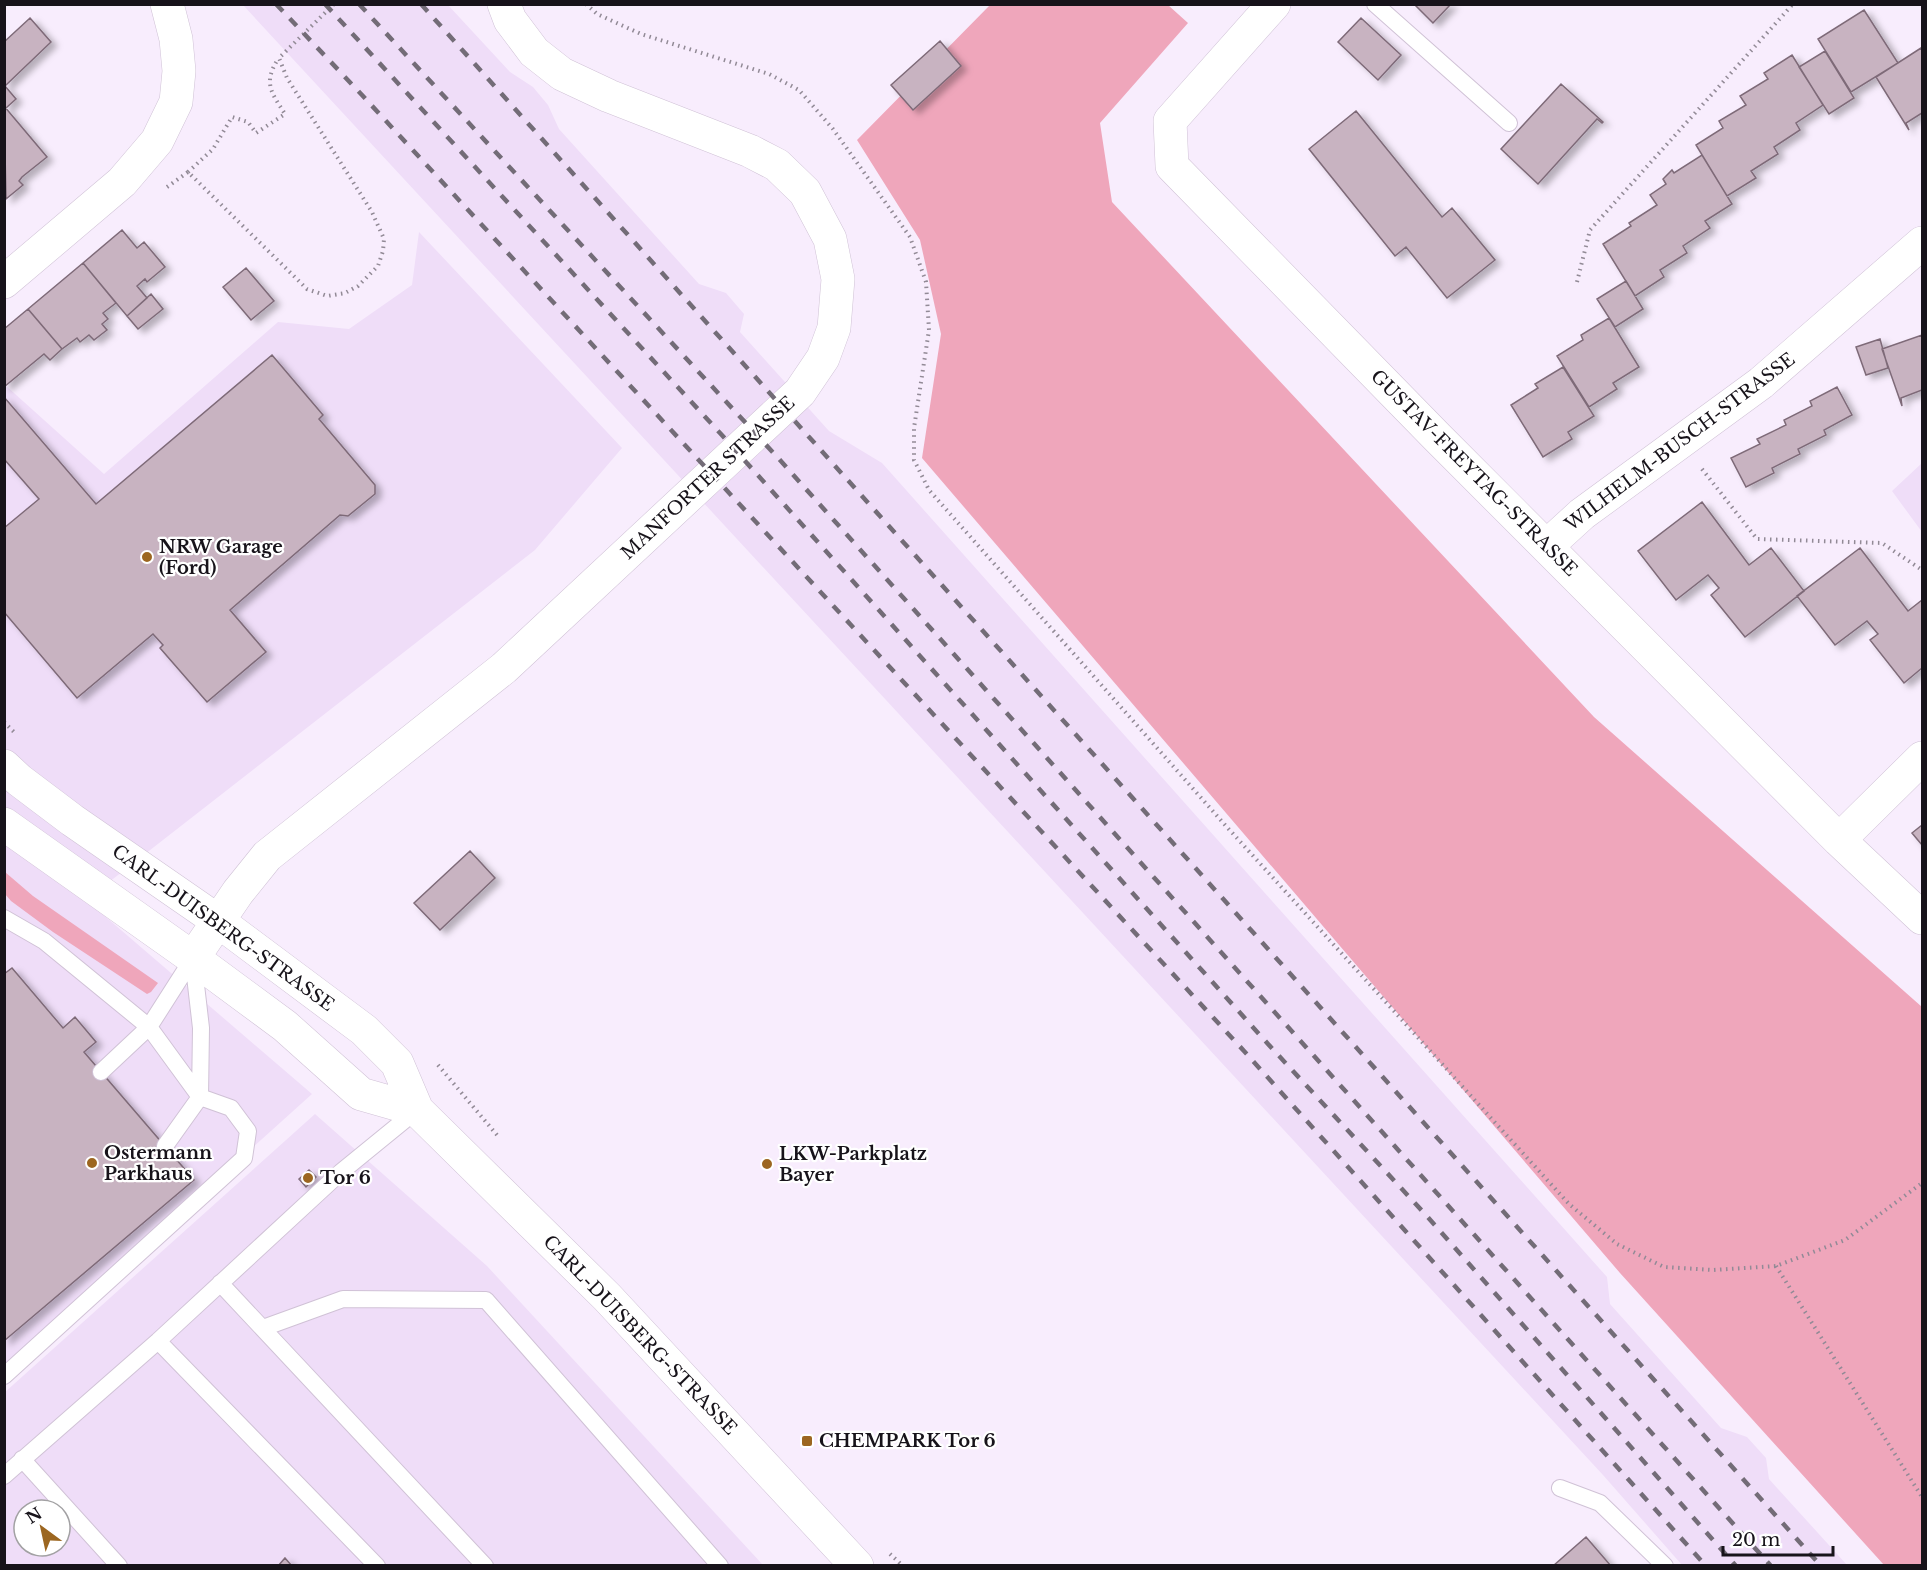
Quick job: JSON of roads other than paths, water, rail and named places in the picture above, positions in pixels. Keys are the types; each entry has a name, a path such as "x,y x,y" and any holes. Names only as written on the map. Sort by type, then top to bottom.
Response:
{"street":[{"name":"MANFORTER STRASSE","path":"193,958 238,892 267,856 504,668 800,392 823,358 834,328 838,279 830,239 805,192 777,165 750,151 609,96 561,74 534,52 510,20 504,4"},
{"name":"GUSTAV-FREYTAG-STRASSE","path":"1274,4 1170,121 1172,166 1437,437 1839,840 1923,918"},
{"path":"4,282 122,182 157,141 176,102 179,71 176,39 169,8"},
{"name":"WILHELM-BUSCH-STRASSE","path":"1547,546 1582,514 1761,384 1923,243"},
{"path":"1839,840 1923,758"},
{"name":"CARL-DUISBERG-STRASSE","path":"4,766 72,820 218,921 364,1030 397,1064 417,1110 607,1297 857,1566"},
{"name":"CARL-DUISBERG-STRASSE","path":"4,824 285,1026 361,1095 417,1110"}],"lane":[{"path":"1375,4 1509,123"},
{"path":"4,918 44,941 149,1027 200,1097 231,1108 248,1131 244,1158 4,1376"},
{"path":"101,1072 149,1027 193,958"},
{"path":"165,1146 200,1097 201,1028 193,958"},
{"path":"4,1476 158,1341 341,1172 417,1110"},
{"path":"220,1282 485,1566"},
{"path":"263,1328 343,1299 486,1300 720,1566"},
{"path":"158,1341 377,1566"},
{"path":"22,1459 119,1566"},
{"path":"1560,1488 1600,1503 1665,1566"}],"railway":[{"path":"276,4 1244,1051 1706,1566"},
{"path":"325,4 720,433 1268,1044 1425,1214 1736,1566"},
{"path":"359,4 779,459 1771,1566"},
{"path":"421,4 1821,1566"}],"place":[{"name":"NRW Garage (Ford)","path":"147,557"},
{"name":"Ostermann Parkhaus","path":"92,1163"},
{"name":"LKW-Parkplatz Bayer","path":"767,1164"},
{"name":"Tor 6","path":"308,1178"},
{"name":"CHEMPARK Tor 6","path":"807,1441"}]}
